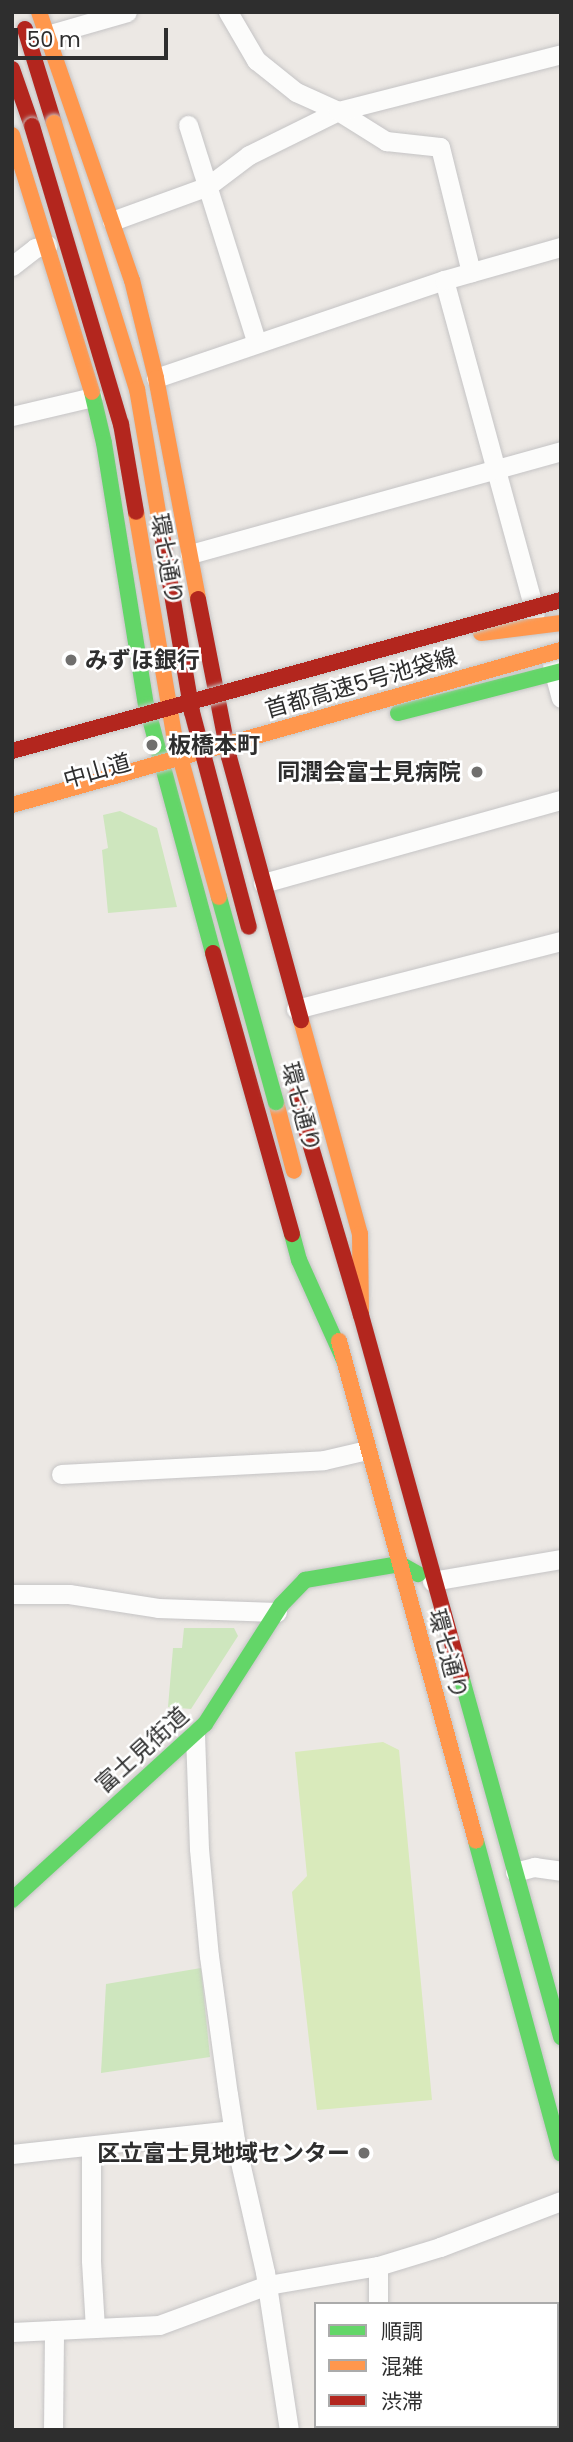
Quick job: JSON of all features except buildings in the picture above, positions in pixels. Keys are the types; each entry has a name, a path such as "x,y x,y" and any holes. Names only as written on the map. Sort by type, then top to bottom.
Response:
{"main road":[{"name":"環七通り","path":"19,12 137,389 192,712 255,949"},
{"path":"39,12 132,280 156,378 229,757 296,1009 360,1234 362,1315"},
{"name":"環七通り","path":"12,69 32,126 121,424 174,735 300,1192"},
{"path":"12,135 48,245 104,443 146,704 165,775 285,1215 299,1260 344,1360"},
{"path":"12,739 561,594"},
{"name":"首都高速5号池袋線","path":"12,748 561,600"},
{"path":"346,651 561,623"},
{"name":"首都高速5号池袋線","path":"12,805 561,650"},
{"name":"中山道","path":"12,820 229,757 557,672"},
{"path":"12,748 46,730"},
{"path":"12,813 45,804 72,802"},
{"name":"環七通り","path":"294,1090 362,1315 432,1581 558,2016 561,2037"},
{"name":"環七通り","path":"317,1257 367,1450 561,2154"},
{"path":"400,1564 432,1581"},
{"name":"富士見街道","path":"12,1900 195,1734 213,1713 277,1612 305,1580 400,1564"}],"street":[{"path":"47,35 127,12"},
{"path":"228,12 256,60 296,92 338,111 386,141 440,147 471,272"},
{"path":"112,221 208,186 249,155 338,111 561,54"},
{"path":"188,125 256,341"},
{"path":"12,267 35,248 48,245"},
{"path":"156,378 256,341 444,279 561,247"},
{"path":"444,279 532,602 557,672 561,698"},
{"path":"12,416 93,397"},
{"path":"190,554 561,452"},
{"path":"263,883 561,800"},
{"path":"296,1009 561,941"},
{"path":"61,1474 324,1460 367,1450"},
{"path":"432,1581 561,1559"},
{"path":"12,1594 69,1594 158,1608 277,1612"},
{"path":"195,1734 199,1849 208,1943 233,2130 268,2285 289,2430"},
{"path":"515,1872 534,1867 561,1871"},
{"path":"12,2154 233,2130"},
{"path":"91,2146 91,2261 96,2328"},
{"path":"12,2332 159,2325 268,2285 378,2266 440,2247 561,2201"},
{"path":"378,2266 378,2302"},
{"path":"53,2430 54,2330"}],"green space":[{"path":"120,811 157,828 177,907 108,913 102,850 108,848 103,815"},
{"path":"184,1628 234,1628 238,1636 191,1709 168,1707 173,1648 182,1648"},
{"path":"383,1742 399,1750 432,2100 317,2110 292,1892 307,1876 295,1752"},
{"path":"201,1968 210,2057 101,2073 106,1984"}],"traffic: fast":[{"path":"92,392 104,443 146,704 213,953"},
{"path":"398,713 561,671"},
{"path":"219,897 276,1102"},
{"path":"292,1234 299,1260 344,1360"},
{"path":"12,1900 205,1724 281,1605 305,1580 400,1564 418,1574"},
{"path":"461,1676 561,2037"},
{"path":"476,1841 561,2154"}],"traffic: slow":[{"path":"39,12 132,280 156,378 198,599"},
{"path":"54,123 137,389 163,541"},
{"path":"12,135 92,392"},
{"path":"136,512 174,735 219,897"},
{"path":"481,633 561,623"},
{"path":"12,805 561,650"},
{"path":"301,1020 360,1234 361,1315"},
{"path":"276,1102 294,1171"},
{"path":"339,1341 476,1841"}],"traffic: jam":[{"path":"25,29 54,123"},
{"path":"12,69 32,126"},
{"path":"32,126 121,424 136,512"},
{"path":"163,541 192,712 249,927"},
{"path":"198,599 229,757 301,1020"},
{"path":"12,751 561,600"},
{"path":"213,953 292,1234"},
{"path":"296,1096 361,1315 461,1676"}],"place":[{"name":"みずほ銀行","path":"71,660"},
{"name":"板橋本町","path":"152,745"},
{"name":"同潤会富士見病院","path":"477,772"},
{"name":"区立富士見地域センター","path":"364,2153"}]}
